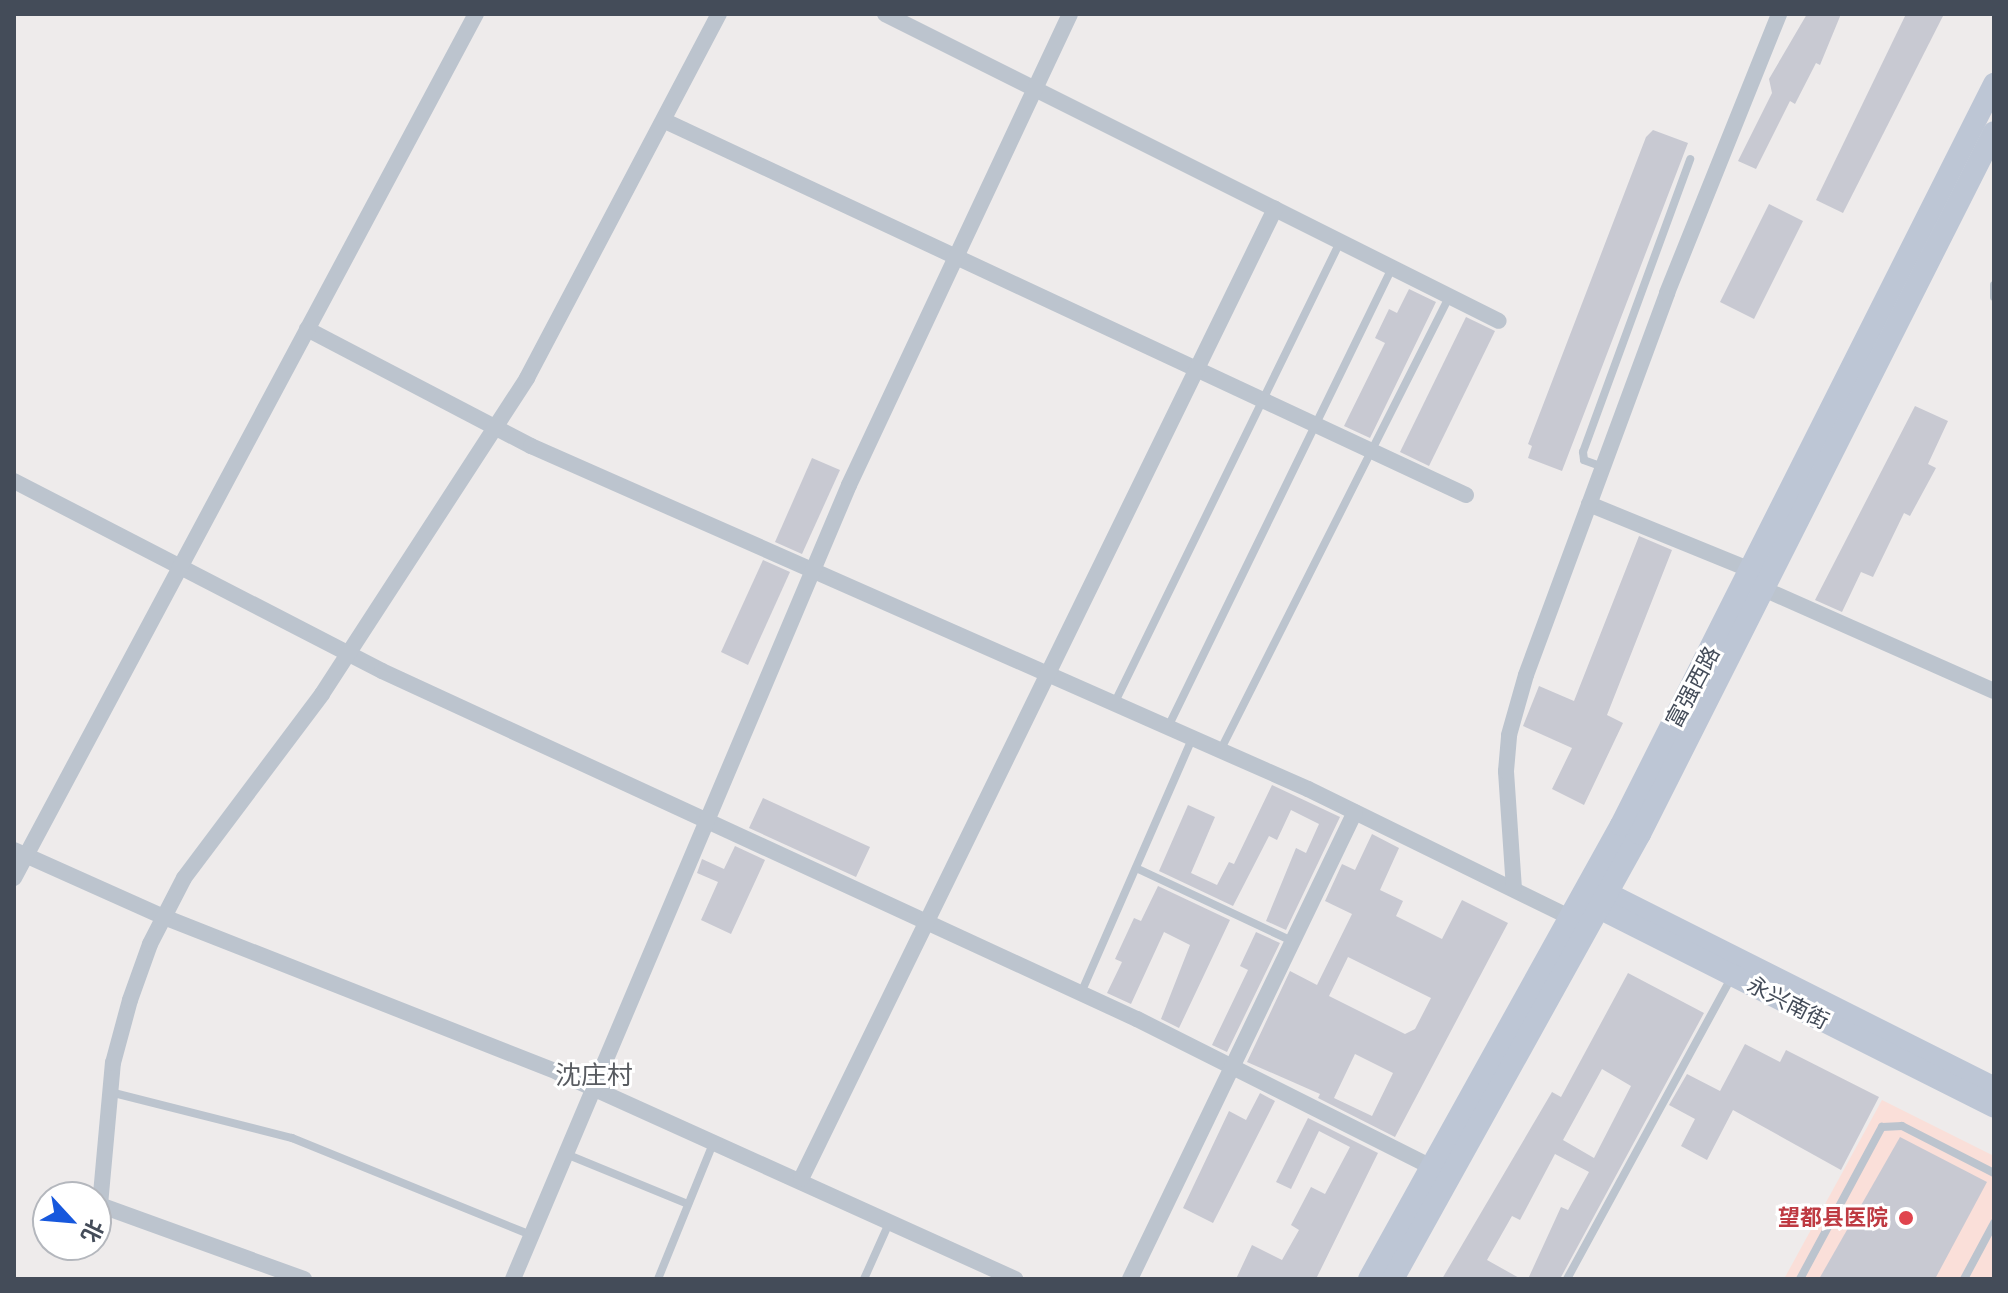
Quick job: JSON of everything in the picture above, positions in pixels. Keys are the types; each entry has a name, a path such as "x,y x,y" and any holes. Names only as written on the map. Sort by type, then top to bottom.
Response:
{"main road":[{"name":"富强西路","path":"1393,1279 1589,901 1994,84"},
{"name":"富强西路","path":"1369,1279 1766,590 1994,132"},
{"name":"永兴南街","path":"1589,901 1994,1107"},
{"name":"永兴南街","path":"1589,901 1994,1088"}],"street":[{"path":"14,878 20,853 180,567 476,14"},
{"path":"304,1279 100,1205 110,1092 130,1000 164,917 184,878 348,654 527,378 719,14"},
{"path":"885,14 1499,321"},
{"path":"513,1279 811,571 1070,14"},
{"path":"1514,889 1506,771 1509,735 1589,504 1779,14"},
{"path":"665,121 1466,495"},
{"path":"801,1179 1275,209"},
{"path":"307,329 495,427 1355,812 1514,889 1589,901"},
{"path":"14,481 348,654 1081,993 1433,1168"},
{"path":"1589,504 1753,571"},
{"path":"1766,590 1994,691"},
{"path":"1130,1279 1355,812"},
{"path":"20,853 164,917 593,1087 801,1179 1014,1279"}],"lane":[{"path":"1603,467 1584,460 1583,452 1690,159"},
{"path":"1114,704 1340,241"},
{"path":"1167,728 1392,267"},
{"path":"1994,285 1994,297"},
{"path":"1220,751 1450,296"},
{"path":"1081,993 1192,739"},
{"path":"1136,868 1293,941"},
{"path":"1567,1279 1733,975"},
{"path":"110,1092 292,1138 532,1235"},
{"path":"1800,1279 1882,1127 1902,1126 1994,1173"},
{"path":"658,1279 714,1140"},
{"path":"566,1154 688,1204"},
{"path":"864,1279 890,1220"},
{"path":"1964,1279 1994,1223"}],"shaded area":[{"name":"望都县医院","path":"1882,1100 1994,1156 1994,1279 1784,1279"}],"building":[{"path":"1807,14 1841,14 1820,65 1816,63 1795,104 1790,101 1756,169 1738,161 1772,93 1769,79"},
{"path":"1906,14 1944,14 1843,213 1816,200"},
{"path":"1653,130 1688,143 1562,471 1528,458 1532,446 1528,444 1646,137"},
{"path":"1769,204 1803,221 1754,319 1720,302"},
{"path":"1409,289 1436,302 1370,438 1344,426 1385,343 1375,338 1389,309 1397,313"},
{"path":"1466,317 1495,331 1429,466 1400,452"},
{"path":"1915,406 1948,421 1928,464 1936,468 1910,516 1904,513 1873,577 1861,572 1842,612 1815,600"},
{"path":"812,458 840,470 802,554 775,542"},
{"path":"1639,536 1672,550 1607,715 1623,723 1584,805 1552,789 1572,748 1523,726 1539,686 1574,701"},
{"path":"763,560 790,572 748,665 721,652"},
{"path":"1272,785 1340,817 1286,930 1266,921 1296,848 1306,853 1319,824 1291,810 1277,840 1269,836 1233,906 1159,871 1188,805 1215,817 1191,873 1217,885 1229,862 1234,864"},
{"path":"763,798 870,847 856,877 749,828"},
{"path":"1372,834 1399,848 1380,890 1403,901 1396,916 1442,939 1462,900 1508,923 1395,1137 1318,1098 1320,1094 1247,1062 1290,971 1317,985 1352,914 1325,901 1342,864 1355,870","holes":["1348,957 1431,998 1415,1029 1405,1034 1329,996","1355,1054 1393,1073 1372,1116 1334,1098"]},
{"path":"735,846 765,860 731,934 701,920 718,882 697,873 702,859 724,869"},
{"path":"1158,886 1230,920 1179,1028 1161,1019 1190,945 1164,932 1131,1004 1107,993 1122,962 1115,959 1134,918 1141,921"},
{"path":"1256,932 1280,943 1227,1052 1212,1045 1248,970 1240,966"},
{"path":"1628,973 1704,1013 1560,1279 1528,1279 1561,1207 1568,1210 1589,1172 1555,1154 1520,1220 1512,1216 1487,1260 1521,1279 1442,1279 1552,1092 1561,1097","holes":["1602,1069 1631,1086 1594,1158 1563,1140"]},
{"path":"1745,1044 1780,1062 1786,1050 1879,1097 1841,1170 1733,1110 1707,1160 1681,1146 1695,1119 1669,1105 1687,1074 1720,1091"},
{"path":"1260,1093 1275,1101 1213,1223 1183,1208 1229,1111 1246,1120"},
{"path":"1308,1118 1378,1153 1316,1279 1236,1279 1252,1245 1282,1260 1299,1230 1291,1225 1311,1187 1325,1194 1350,1147 1319,1131 1291,1189 1276,1182"},
{"path":"1900,1137 1987,1182 1935,1279 1819,1279"}],"place":[{"name":"望都县医院","path":"1906,1218"}],"district":[{"name":"沈庄村","path":"594,1076"}]}
